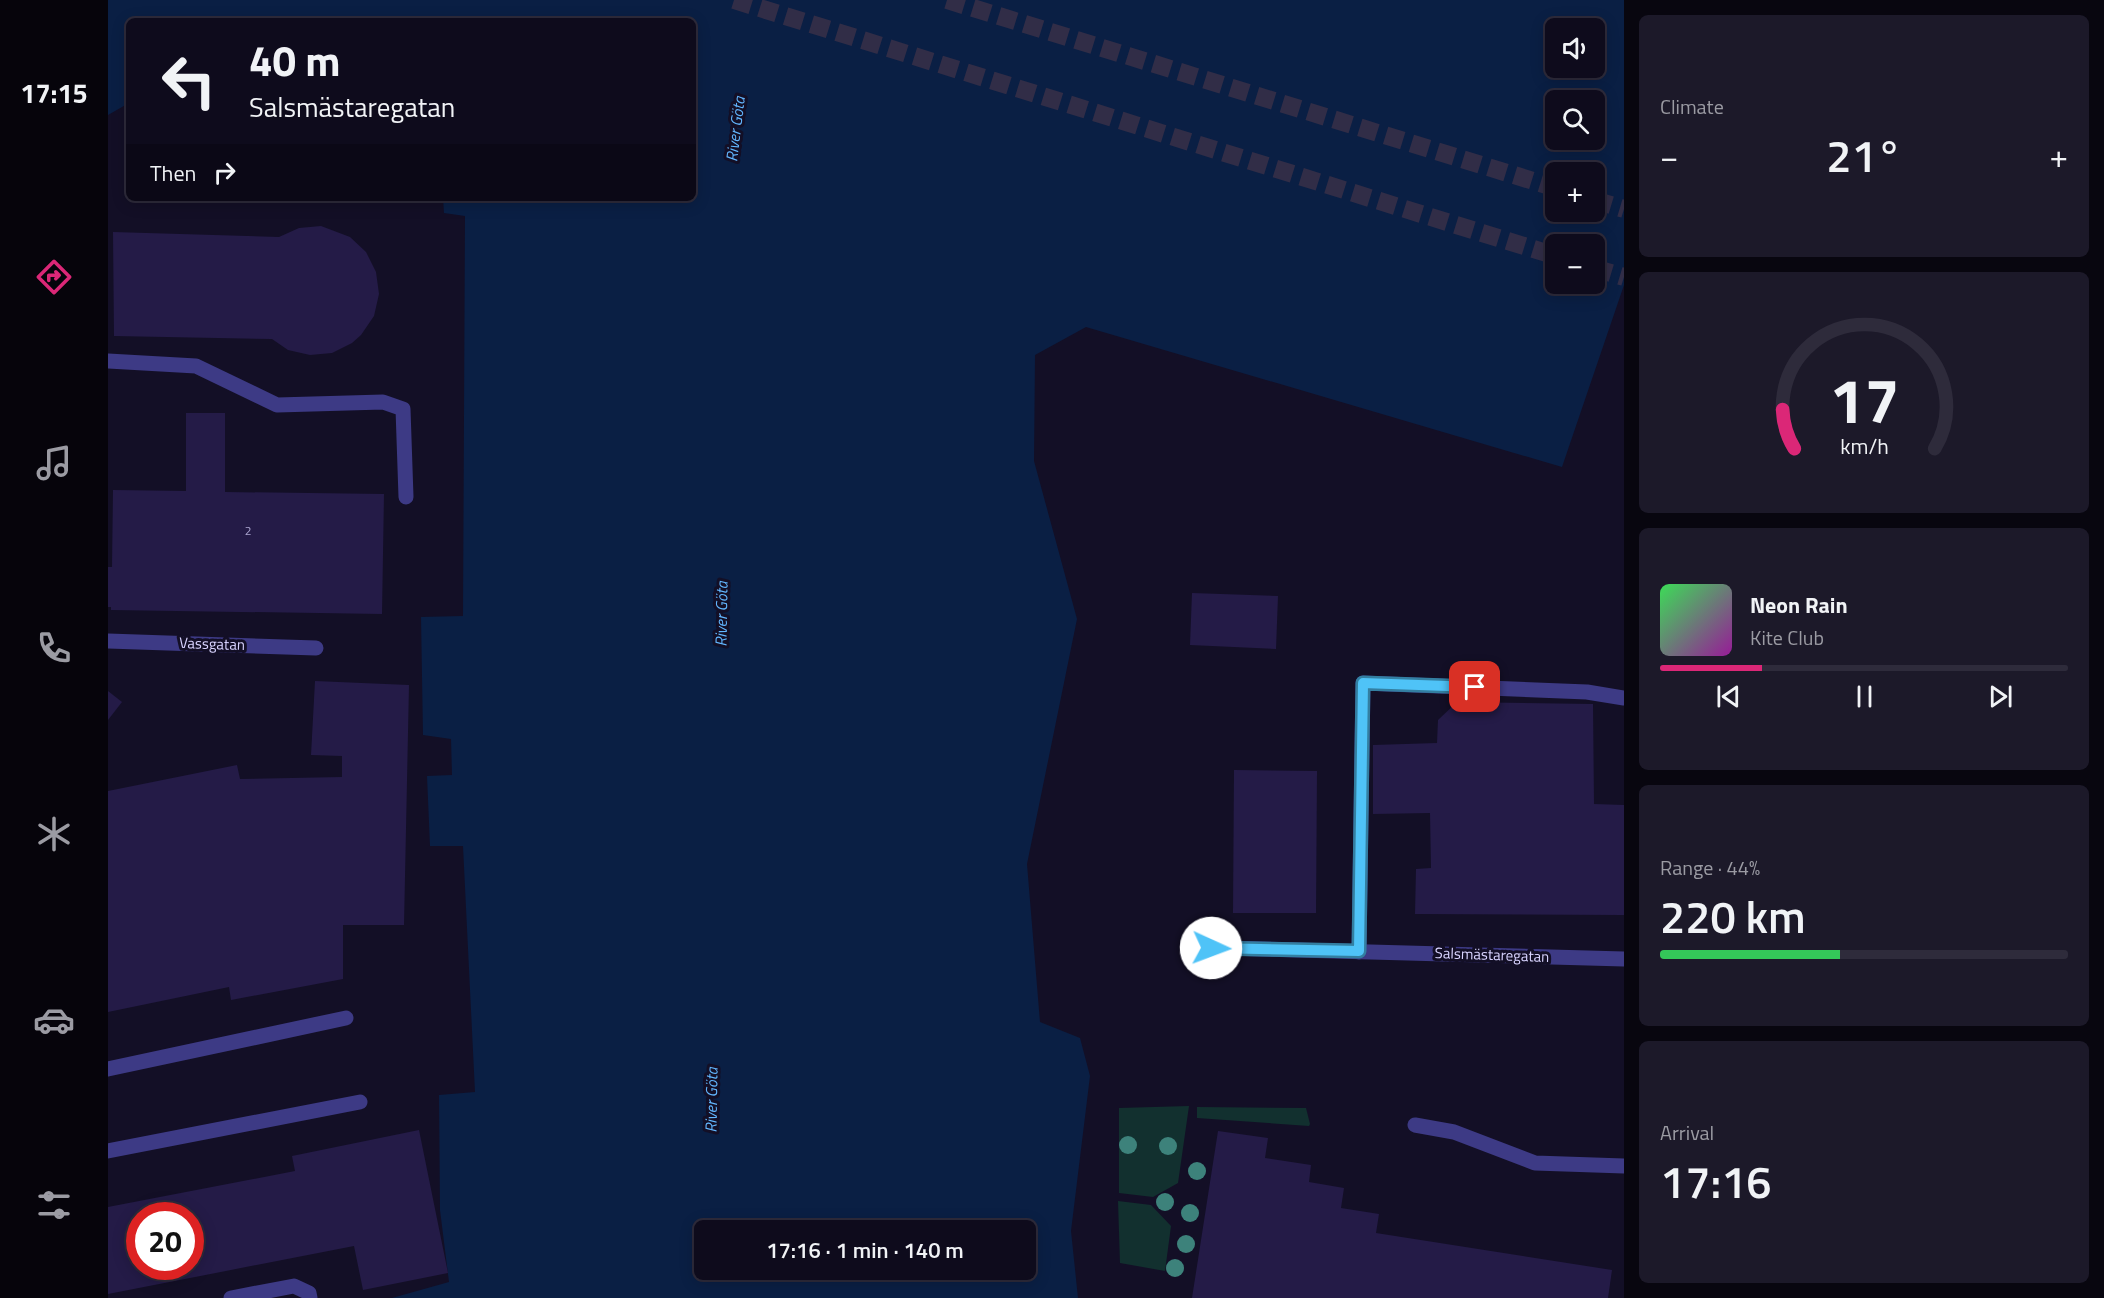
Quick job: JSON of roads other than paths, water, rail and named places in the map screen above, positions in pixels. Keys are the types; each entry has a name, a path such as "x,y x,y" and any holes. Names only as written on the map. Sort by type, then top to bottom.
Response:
{"lane":[{"path":"108,361 196,366 277,405 383,402 403,410 406,497"},
{"name":"Vassgatan","path":"108,641 316,648"},
{"path":"1359,951 1363,683 1587,692 1624,698"},
{"name":"Salsmästaregatan","path":"1190,947 1624,959"},
{"path":"108,1069 346,1018"},
{"path":"108,1151 360,1102"},
{"path":"1415,1125 1454,1131 1534,1163 1624,1166"},
{"path":"231,1298 294,1286 309,1293 310,1298"}],"water":[{"name":"River Göta","path":"108,0 1624,0 1624,285 1562,467 1086,327 1035,355 1034,461 1077,619 1027,864 1040,1022 1080,1038 1090,1076 1071,1231 1078,1298 392,1298 449,1282 440,1210 439,1095 475,1092 463,846 430,846 427,776 452,775 451,739 423,735 421,617 463,616 465,216 444,213 443,201 696,201 696,18 126,18 126,105 108,115"}],"tunnel":[{"path":"734,0 1545,253"},
{"path":"947,0 1545,185"},
{"path":"1605,203 1624,209"},
{"path":"1605,271 1624,277"}]}
